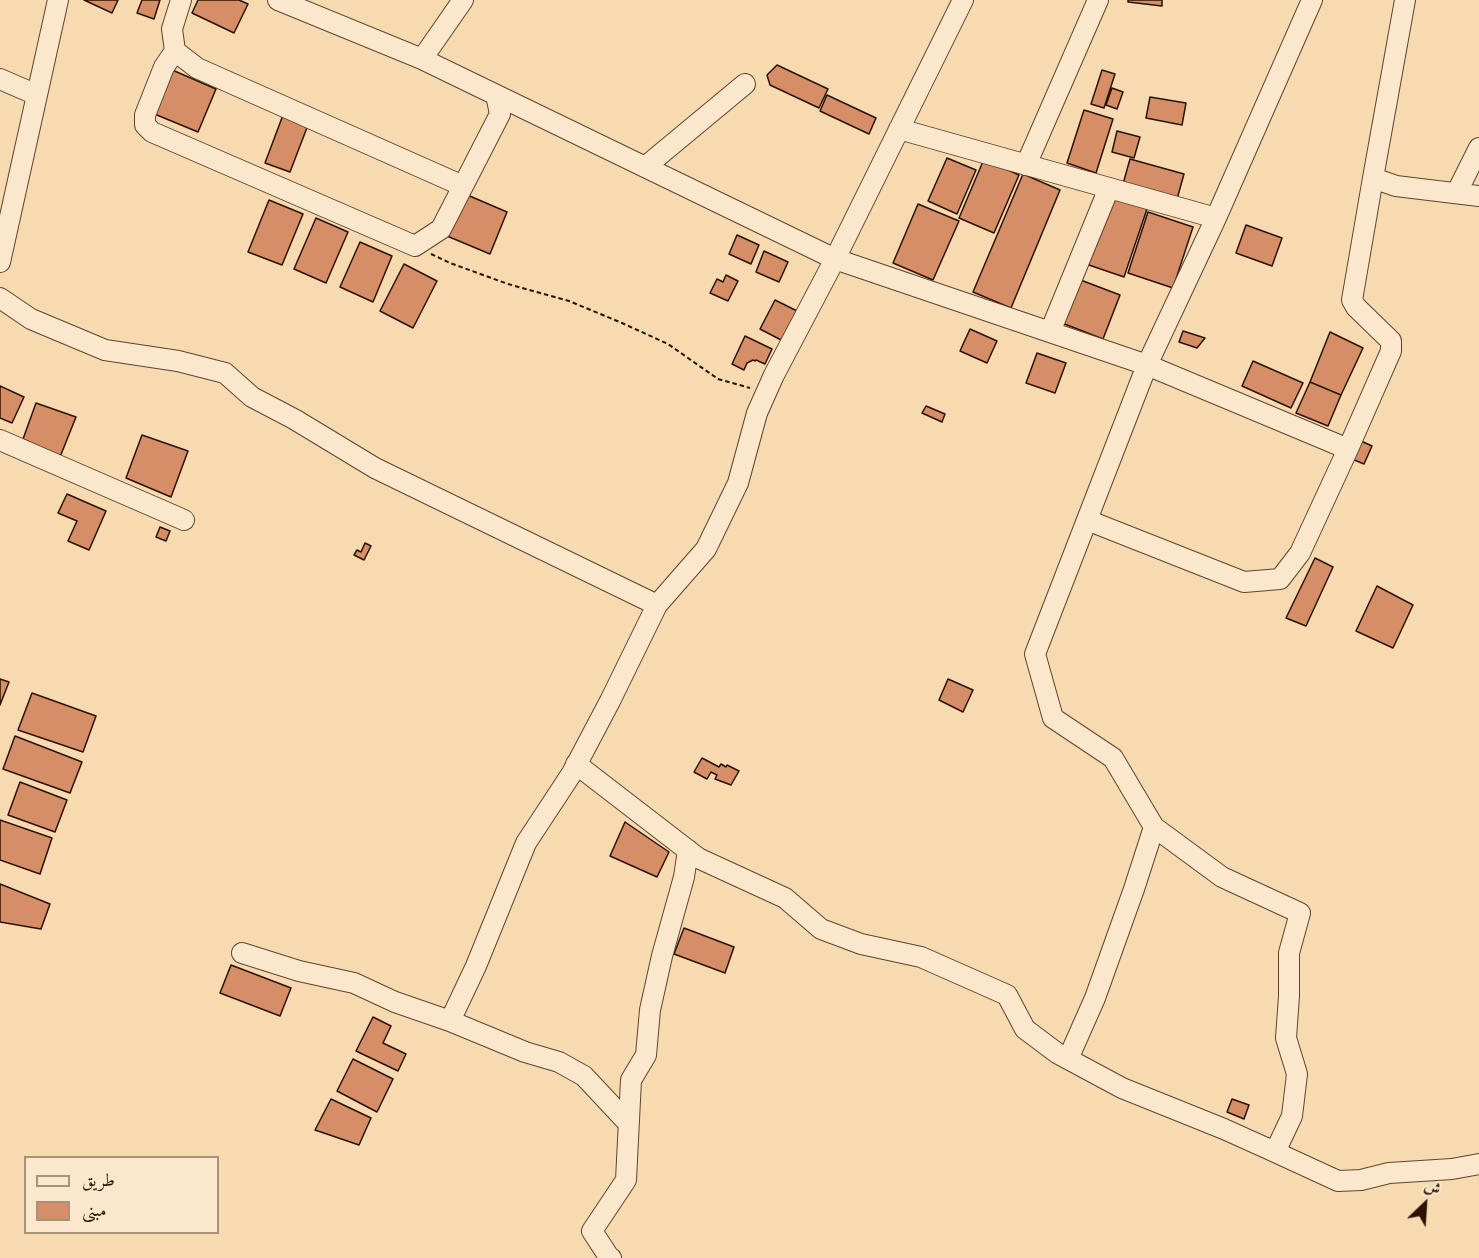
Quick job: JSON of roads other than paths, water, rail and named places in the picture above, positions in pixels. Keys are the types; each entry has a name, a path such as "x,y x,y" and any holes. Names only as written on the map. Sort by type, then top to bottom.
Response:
{"street":[{"path":"0,262 58,0"},
{"path":"181,0 172,29 175,51 164,67 145,116 145,125 152,132 415,246 441,229 500,114 496,95"},
{"path":"278,0 422,59 835,259 1147,365 1348,449"},
{"path":"422,59 463,0"},
{"path":"450,1021 476,966 526,843 576,764 657,605 706,549 738,483 757,413 766,393 963,0"},
{"path":"1026,165 1098,0"},
{"path":"1275,1152 1292,1116 1297,1074 1286,1038 1289,952 1300,913 1222,877 1154,827 1113,758 1053,718 1035,654 1147,365 1216,218 1312,0"},
{"path":"1087,520 1244,582 1280,579 1300,553 1391,351 1391,341 1356,307 1352,300 1405,0"},
{"path":"175,51 197,68 463,186"},
{"path":"0,79 37,95"},
{"path":"645,167 745,84"},
{"path":"899,129 1216,218"},
{"path":"1457,192 1479,148"},
{"path":"1373,178 1396,186 1479,196"},
{"path":"1050,332 1109,188"},
{"path":"0,298 31,319 105,350 178,361 225,374 252,397 294,419 375,468 657,605"},
{"path":"0,440 184,520"},
{"path":"576,764 698,858 785,898 821,929 861,944 921,957 1007,995 1025,1029 1057,1053 1122,1088 1224,1129 1338,1181 1361,1180 1389,1173 1452,1169 1479,1164"},
{"path":"1068,1059 1099,987 1154,827"},
{"path":"611,1258 592,1231 626,1180 631,1080 646,1055 650,1010 684,877 687,850"},
{"path":"242,953 299,971 354,983 395,1002 450,1021 525,1052 559,1062 584,1076 628,1124"}]}
